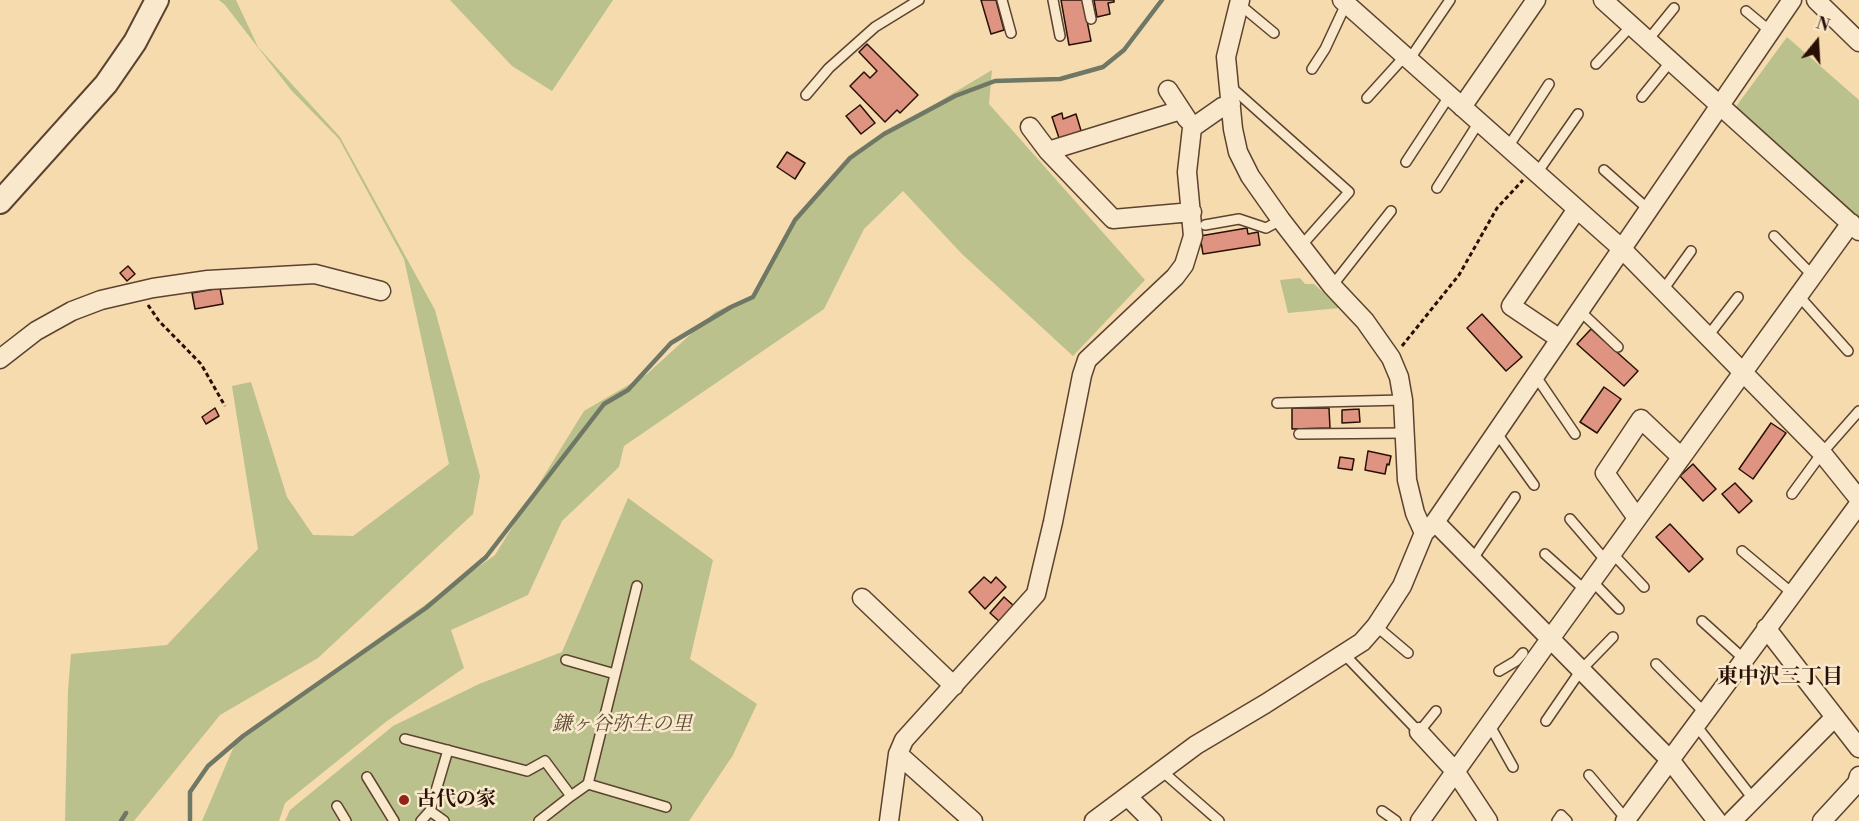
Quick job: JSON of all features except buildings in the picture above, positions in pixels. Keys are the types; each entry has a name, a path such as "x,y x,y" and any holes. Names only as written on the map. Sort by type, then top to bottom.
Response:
{"street":[{"path":"0,202 106,84 135,42 157,0"},
{"path":"1456,101 1536,0"},
{"path":"1420,821 1489,724 1522,666 1550,639 1813,276 1855,227 1603,0"},
{"path":"1094,821 1196,745 1362,642 1376,626 1402,586 1429,528 1791,0"},
{"path":"1816,0 1859,42"},
{"path":"1239,2 1226,57 1233,129 1238,152 1250,176 1281,220 1332,286 1365,321 1391,358 1399,377 1404,400 1407,480 1415,513 1429,528 1472,560 1670,760 1717,821"},
{"path":"1344,2 1622,248 1822,453 1859,499"},
{"path":"889,821 898,754 904,740 1036,594 1087,360 1175,277 1184,264 1193,236 1187,172 1192,128 1168,90"},
{"path":"1192,128 1222,107 1231,104"},
{"path":"1048,152 1181,110"},
{"path":"1030,127 1048,152 1113,219 1192,212"},
{"path":"1560,339 1511,306 1577,209"},
{"path":"0,359 36,331 72,311 101,300 138,291 208,280 315,274 381,291"},
{"path":"1637,518 1605,473 1641,419 1681,457"},
{"path":"1626,820 1859,504"},
{"path":"862,598 954,686"},
{"path":"1766,628 1859,748"},
{"path":"1732,821 1834,718"},
{"path":"1419,732 1455,771 1488,821"},
{"path":"898,754 974,821"},
{"path":"1822,821 1857,783 1859,776"},
{"path":"1128,797 1152,821"}],"lane":[{"path":"806,95 829,68 875,27 919,0"},
{"path":"1002,0 1011,33"},
{"path":"1053,0 1060,36"},
{"path":"1088,0 1091,19"},
{"path":"1367,98 1407,58 1450,0"},
{"path":"1239,2 1274,33"},
{"path":"1312,69 1325,49 1344,2"},
{"path":"1648,40 1674,8"},
{"path":"1746,11 1770,31"},
{"path":"1596,64 1632,25"},
{"path":"1642,97 1671,61"},
{"path":"1508,147 1549,84"},
{"path":"1229,85 1349,192 1301,246"},
{"path":"1406,162 1456,101"},
{"path":"1534,170 1578,114"},
{"path":"1437,188 1479,122"},
{"path":"1604,170 1648,209"},
{"path":"1332,286 1391,211"},
{"path":"1205,225 1239,219 1266,228 1281,220"},
{"path":"1774,236 1813,276"},
{"path":"1663,290 1692,251"},
{"path":"1799,296 1848,351"},
{"path":"1708,336 1738,297"},
{"path":"1579,310 1618,347"},
{"path":"1535,375 1575,434"},
{"path":"1277,403 1404,400"},
{"path":"1792,495 1822,453 1859,411"},
{"path":"1496,432 1534,485"},
{"path":"1299,434 1405,433"},
{"path":"1472,560 1515,497"},
{"path":"1570,519 1644,587"},
{"path":"1742,551 1792,593"},
{"path":"1545,554 1619,609"},
{"path":"538,821 588,784 637,586"},
{"path":"1702,621 1744,659"},
{"path":"1376,626 1408,652"},
{"path":"1546,721 1581,670 1612,637"},
{"path":"1343,652 1419,732 1436,711"},
{"path":"1499,671 1522,666 1523,652"},
{"path":"566,660 615,674"},
{"path":"1656,664 1699,718 1754,800"},
{"path":"1489,724 1513,767"},
{"path":"405,739 527,771 545,761 571,796"},
{"path":"421,821 430,811 448,750"},
{"path":"1162,771 1219,821"},
{"path":"1589,775 1626,820"},
{"path":"367,777 394,821"},
{"path":"588,784 666,807"},
{"path":"337,806 346,821"},
{"path":"430,811 444,821"},
{"path":"1382,811 1396,821"},
{"path":"1557,821 1561,815 1567,821"}],"path":[{"path":"1391,358 1413,335 1460,274 1497,208 1534,170"},
{"path":"138,291 159,321 201,364 225,406"}],"green space":[{"path":"219,0 236,0 258,47 340,137 435,310 480,476 473,514 318,658 220,715 134,821 65,821 71,654 167,645 258,549 232,386 251,382 287,497 313,535 353,536 449,464 404,259 339,139 291,90"},
{"path":"450,0 613,0 552,91 512,66"},
{"path":"1787,37 1859,100 1859,216 1857,219 1735,108"},
{"path":"992,70 989,104 1145,280 1073,356 962,254 903,191 864,229 824,309 624,446 619,467 562,521 528,595 451,630 464,668 387,721 285,803 279,821 202,821 237,739 495,555 584,411 647,374 715,312 754,295 795,218 856,151"},
{"path":"1300,278 1305,284 1314,284 1340,308 1288,313 1280,280"},
{"name":"鎌ヶ谷弥生の里","path":"628,498 713,560 690,659 757,704 733,755 689,821 285,821 290,810 393,726 479,684 562,652"}],"waterway":[{"path":"190,821 190,792 208,766 243,736 426,608 486,557 604,404 628,390 671,343 731,307 753,297 795,220 850,158 884,134 955,96 995,81 1060,79 1103,67 1124,50 1162,0"},
{"path":"121,821 126,813"}],"place":[{"name":"古代の家","path":"404,800"}],"district":[{"name":"東中沢三丁目","path":"1780,678"}]}
